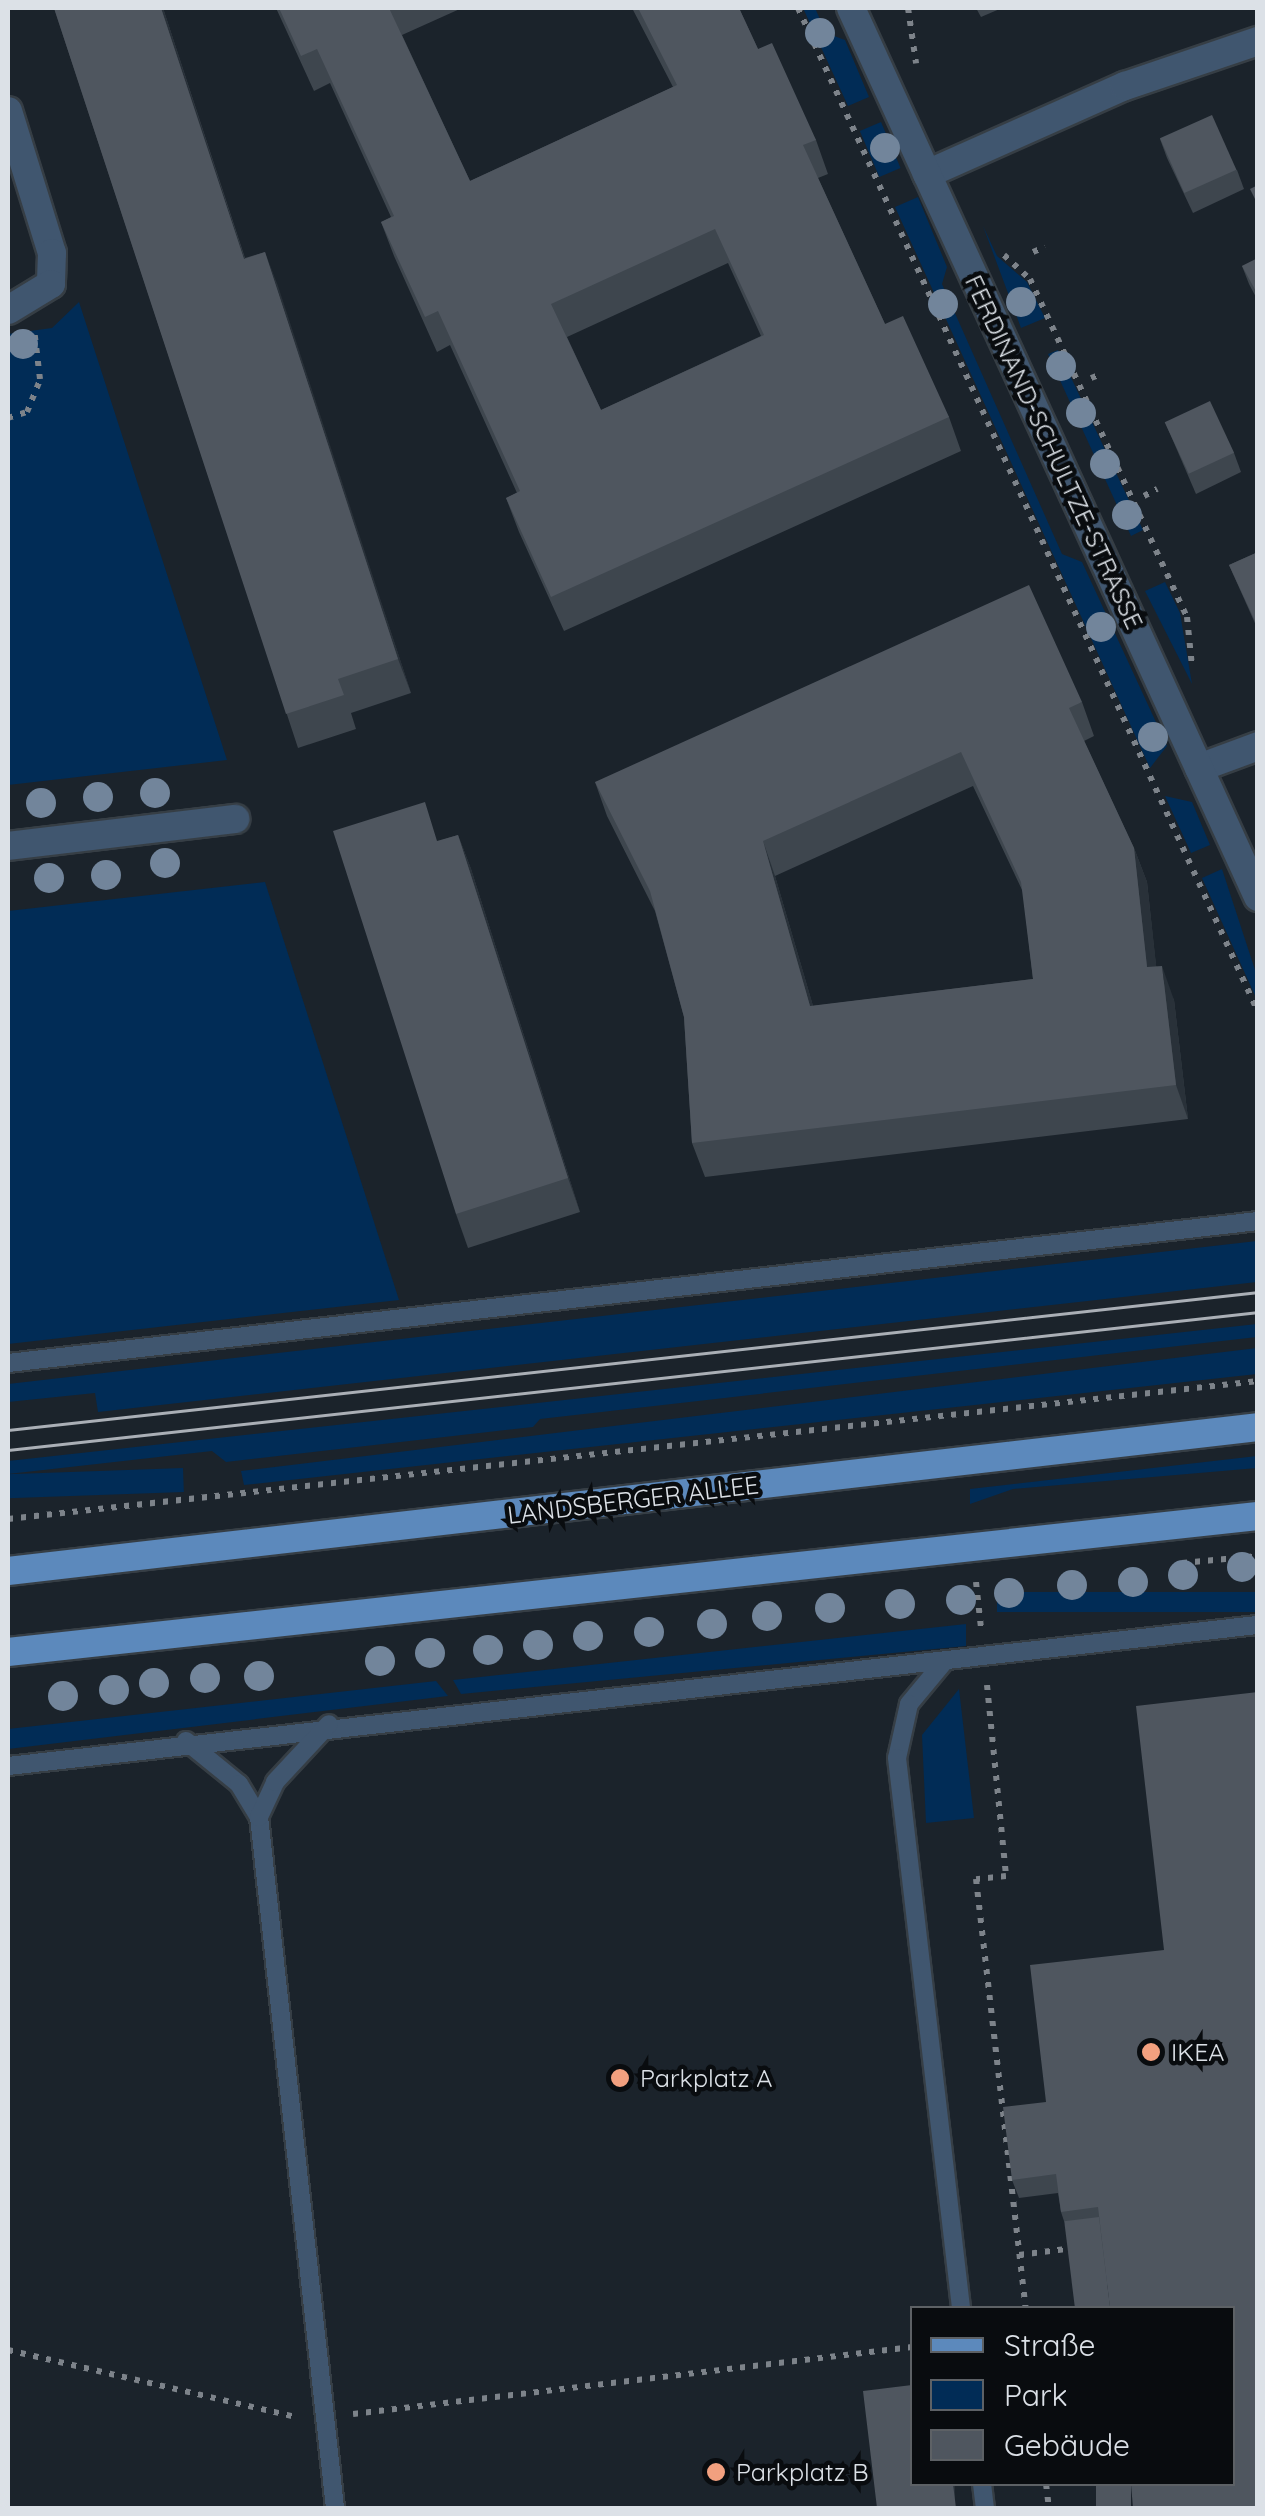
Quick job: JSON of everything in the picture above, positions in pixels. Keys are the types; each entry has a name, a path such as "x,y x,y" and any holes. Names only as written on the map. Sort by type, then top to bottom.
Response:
{"main road":[{"name":"LANDSBERGER ALLEE","path":"8,1571 1258,1427"},
{"path":"8,1652 1258,1516"}],"street":[{"name":"FERDINAND-SCHULTZE-STRASSE","path":"850,8 1258,896"},
{"path":"928,174 1125,86 1258,42"},
{"path":"8,111 52,253 51,284 14,309"},
{"path":"1199,768 1258,746"},
{"path":"8,846 235,819"}],"lane":[{"path":"8,1364 1258,1221"},
{"path":"8,1766 186,1741 848,1665 943,1663 1258,1625"},
{"path":"943,1663 898,1735 961,2306"},
{"path":"259,1817 274,1782 329,1724"},
{"path":"186,1741 238,1784 259,1817 335,2508"}],"path":[{"path":"798,8 1258,1012"},
{"path":"908,8 921,76"},
{"path":"993,237 1030,280 1171,582 1198,680"},
{"path":"1033,252 1045,247"},
{"path":"8,418 27,412 40,379 36,332 14,309"},
{"path":"1091,378 1102,374"},
{"path":"1144,496 1158,489"},
{"path":"8,1519 1258,1380"},
{"path":"976,1582 1006,1876 976,1880 1026,2306"},
{"path":"1020,2255 1083,2247 1085,2262"},
{"path":"8,2350 325,2417 910,2347"}],"green space":[{"path":"803,8 815,8 826,33 845,40 869,97 848,106"},
{"path":"881,122 901,168 879,177 860,131"},
{"path":"918,197 947,267 942,284 1062,554 1082,562 1167,746 1150,768 895,207"},
{"path":"983,226 997,256 1027,282 1045,318 1021,328"},
{"path":"79,302 227,760 8,785 8,334 52,328"},
{"path":"1058,350 1143,530 1131,536 1048,354"},
{"path":"1165,582 1180,613 1192,684 1145,591"},
{"path":"1165,796 1192,802 1210,845 1191,853"},
{"path":"1222,869 1257,976 1257,1000 1202,878"},
{"path":"265,882 399,1300 8,1344 8,911"},
{"path":"1257,1241 1257,1282 98,1412 95,1393 8,1402 8,1384"},
{"path":"1257,1324 1257,1337 540,1419 533,1427 226,1462 212,1451 8,1474 8,1461"},
{"path":"1257,1348 1257,1374 244,1485 241,1471"},
{"path":"1257,1456 1257,1468 1013,1489 970,1504 970,1489"},
{"path":"183,1468 184,1492 8,1498 8,1474"},
{"path":"997,1592 1257,1592 1257,1612 997,1612"},
{"path":"966,1624 966,1646 461,1694 453,1680"},
{"path":"436,1681 448,1696 8,1749 8,1729"},
{"path":"959,1689 974,1818 926,1823 922,1735"}],"building":[{"path":"54,8 161,8 244,259 265,252 398,659 338,679 344,695 286,714"},
{"path":"279,8 389,8 470,181 677,85 638,8 739,8 758,49 772,43 816,140 803,145 885,324 903,316 949,417 551,597 506,498 520,491 438,311 425,317 381,222 394,216 317,49 301,56","holes":["715,229 764,335 601,410 551,304"]},
{"path":"1212,115 1236,170 1184,193 1160,138"},
{"path":"1258,185 1258,205 1250,189"},
{"path":"1258,258 1258,295 1242,266"},
{"path":"1210,401 1234,453 1189,474 1165,422"},
{"path":"1258,552 1258,620 1255,621 1229,565"},
{"path":"1029,585 1082,702 1069,708 1134,848 1147,967 1162,966 1176,1085 692,1143 684,1017 650,891 595,782","holes":["961,752 1021,882 1033,979 810,1006 763,841"]},
{"path":"425,802 437,841 458,835 568,1178 456,1214 333,831"},
{"name":"IKEA","path":"1258,1692 1258,2508 1133,2508 1131,2486 1235,2486 1235,2306 1110,2306 1098,2207 1061,2212 1056,2174 1012,2180 1003,2107 1046,2102 1030,1965 1164,1950 1136,1706"},
{"path":"1099,2217 1110,2306 1075,2306 1064,2221"},
{"path":"910,2385 910,2486 953,2486 956,2508 877,2508 863,2391"},
{"path":"1096,2486 1131,2486 1131,2508 1096,2508"}],"tram line":[{"path":"8,1430 1258,1292"},
{"path":"8,1450 1258,1312"}],"place":[{"name":"IKEA","path":"1151,2052"},
{"name":"Parkplatz A","path":"620,2078"},
{"name":"Parkplatz B","path":"716,2472"}]}
